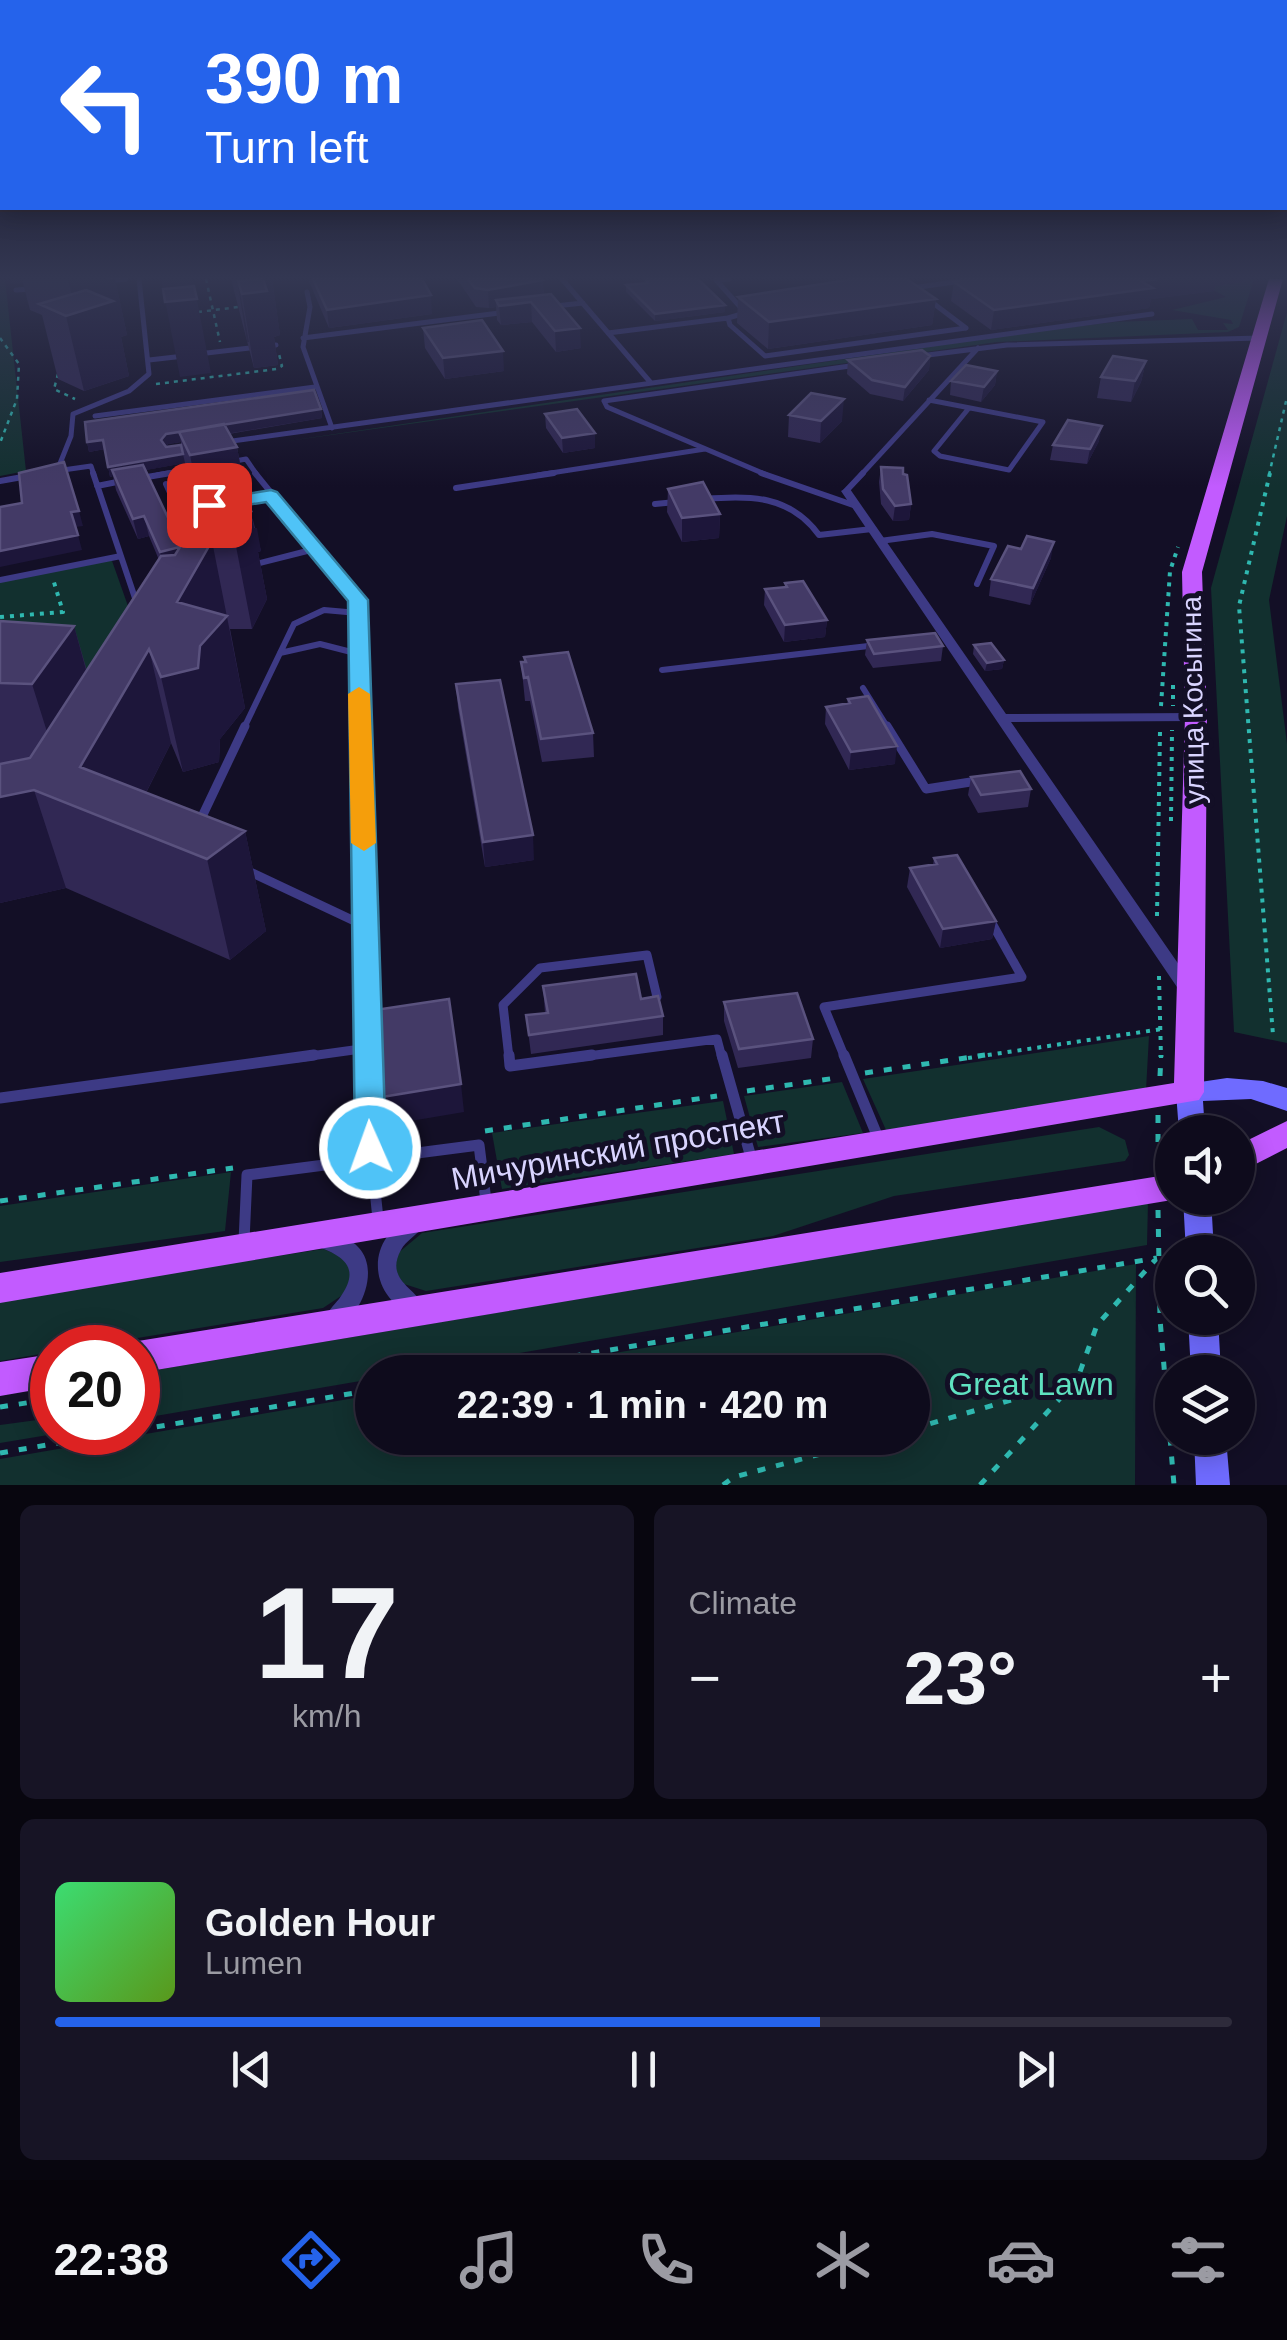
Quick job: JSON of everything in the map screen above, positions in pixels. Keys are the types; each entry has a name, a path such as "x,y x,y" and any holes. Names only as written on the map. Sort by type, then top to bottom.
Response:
{"main road":[{"name":"улица Косыгина","path":"1184,1115 1174,1095 1189,993 1196,717 1192,572 1256,348"},
{"path":"1174,1095 1231,1087 1270,1091 1287,1100"},
{"name":"Мичуринский проспект","path":"0,1288 488,1211 1174,1095"},
{"path":"1255,1151 1287,1133"},
{"path":"160,1352 1155,1190"},
{"path":"0,1379 30,1374"},
{"path":"1211,1455 1214,1485"}],"street":[{"path":"846,491 1189,993"},
{"path":"1001,718 1196,717"},
{"path":"422,1221 394,1241 385,1271 400,1298 414,1306 432,1308"},
{"path":"316,1239 347,1249 356,1260 360,1275 357,1292 348,1307 316,1327"}],"lane":[{"path":"57,471 71,436 70,419 138,386 148,374 148,348"},
{"path":"149,360 246,348"},
{"path":"306,348 332,428"},
{"path":"621,348 651,384"},
{"path":"756,348 765,356 820,348"},
{"path":"224,442 899,348"},
{"path":"919,356 976,348"},
{"path":"846,491 978,348"},
{"path":"856,506 802,490 606,407 604,401 860,364"},
{"path":"95,416 315,386"},
{"path":"930,400 1043,422 1009,470 940,456 934,451 968,408"},
{"path":"456,488 706,449"},
{"path":"227,462 246,459 271,496 358,600 368,1048 379,1228"},
{"path":"0,481 91,466 138,603 129,618"},
{"path":"98,486 209,466"},
{"path":"166,484 178,510 215,504"},
{"path":"655,504 752,494 806,516 819,534 932,534 994,546 977,584"},
{"path":"234,502 271,496"},
{"path":"238,569 315,550"},
{"path":"0,580 121,556"},
{"path":"198,826 294,624 310,611 335,608 358,614"},
{"path":"927,639 946,637"},
{"path":"280,653 310,643 339,643 359,654"},
{"path":"662,670 889,644"},
{"path":"862,688 926,789 982,780"},
{"path":"1020,775 1038,772"},
{"path":"242,868 365,926"},
{"path":"880,1144 824,1007 1022,977 987,914"},
{"path":"657,998 647,955 540,968 503,1005 510,1066 717,1039 753,1166"},
{"path":"0,1098 368,1048"},
{"path":"244,1250 246,1175 479,1145 488,1211"}],"path":[{"path":"0,443 18,400 19,364 8,348"},
{"path":"138,386 278,369 282,365 277,348"},
{"path":"62,368 54,389 90,406"},
{"path":"1273,1035 1239,606 1287,398"},
{"path":"0,617 64,612 50,570"},
{"path":"1161,1010 1174,1095 1172,1115"},
{"path":"480,1132 1162,1029"},
{"path":"0,1202 234,1167"},
{"path":"580,1355 1155,1258"},
{"path":"980,1485 1077,1380 1097,1325 1155,1260"},
{"path":"1163,1335 1174,1485"},
{"path":"930,1424 1077,1380"},
{"path":"160,1426 355,1393"},
{"path":"0,1407 30,1402"},
{"path":"0,1454 30,1449"},
{"path":"723,1485 734,1478 819,1455"}],"green space":[{"path":"0,348 13,348 26,471 0,476"},
{"path":"918,348 952,348 281,442"},
{"path":"1277,348 1287,348 1287,516 1269,600 1287,744 1287,1043 1234,1032 1211,588"},
{"path":"111,558 128,606 75,692 0,637 0,579"},
{"path":"1149,1036 1146,1090 886,1130 863,1079"},
{"path":"842,1082 863,1133 758,1147 744,1096"},
{"path":"723,1101 734,1154 502,1189 492,1133"},
{"path":"1099,1127 1125,1140 1129,1155 1125,1161 894,1196 773,1236 426,1291 404,1284 395,1271 397,1254 422,1233"},
{"path":"231,1172 225,1231 0,1262 0,1206"},
{"path":"1148,1203 1147,1245 508,1355 355,1355 355,1382 160,1415 160,1369"},
{"path":"323,1249 344,1257 352,1275 344,1294 323,1308 160,1334 160,1325 30,1325 30,1356 0,1361 0,1299"},
{"name":"Great Lawn","path":"1136,1264 1135,1485 0,1485 0,1459 30,1454 160,1455 160,1431 355,1398 355,1455 930,1455 930,1355 603,1355"},
{"path":"30,1421 30,1438 0,1443 0,1425"}],"building":[{"path":"437,348 503,351 443,358"},
{"path":"922,350 930,356 905,387 872,380 848,360"},
{"path":"1113,356 1146,361 1135,381 1101,377"},
{"path":"966,365 997,371 984,387 951,381"},
{"path":"314,390 321,409 166,434 161,440 166,447 181,445 183,454 108,467 103,440 87,442 85,422"},
{"path":"811,393 844,399 821,421 789,415"},
{"path":"577,409 595,433 562,438 545,414"},
{"path":"1068,420 1102,426 1090,449 1053,445"},
{"path":"224,424 237,447 190,455 179,432"},
{"path":"64,462 79,511 71,512 78,535 0,551 0,507 22,503 19,473"},
{"path":"143,465 180,547 160,552 144,516 133,519 112,470"},
{"path":"881,467 903,468 911,504 895,506 883,489"},
{"path":"703,482 720,514 682,518 668,489"},
{"path":"233,485 248,512 210,512 199,490"},
{"path":"202,512 251,512 235,541 212,541 177,602 227,616 200,646 198,668 161,677 149,649 80,767 245,831 207,859 34,790 0,797 0,764 30,758 161,556 175,555"},
{"path":"1027,536 1054,542 1033,588 991,579 1008,546 1021,549"},
{"path":"803,581 827,620 785,625 765,589"},
{"path":"0,621 74,626 32,684 0,683"},
{"path":"935,633 943,646 874,654 867,640"},
{"path":"991,643 1004,660 987,663 974,645"},
{"path":"568,652 593,733 541,739 528,677 524,678 521,662 526,662 524,657"},
{"path":"500,680 533,835 483,842 456,684"},
{"path":"868,696 897,746 851,752 826,707"},
{"path":"1020,771 1031,789 981,795 971,777"},
{"path":"957,855 996,921 943,929 910,868 937,864 934,858"},
{"path":"636,974 641,999 658,996 663,1016 529,1035 526,1015 548,1013 543,986"},
{"path":"797,993 813,1039 739,1049 724,1002"},
{"path":"449,999 461,1084 382,1097 375,1010"}],"slow traffic":[{"path":"359,694 364,843"}],"route":[{"path":"209,505 271,496 358,600 370,1148"}]}
